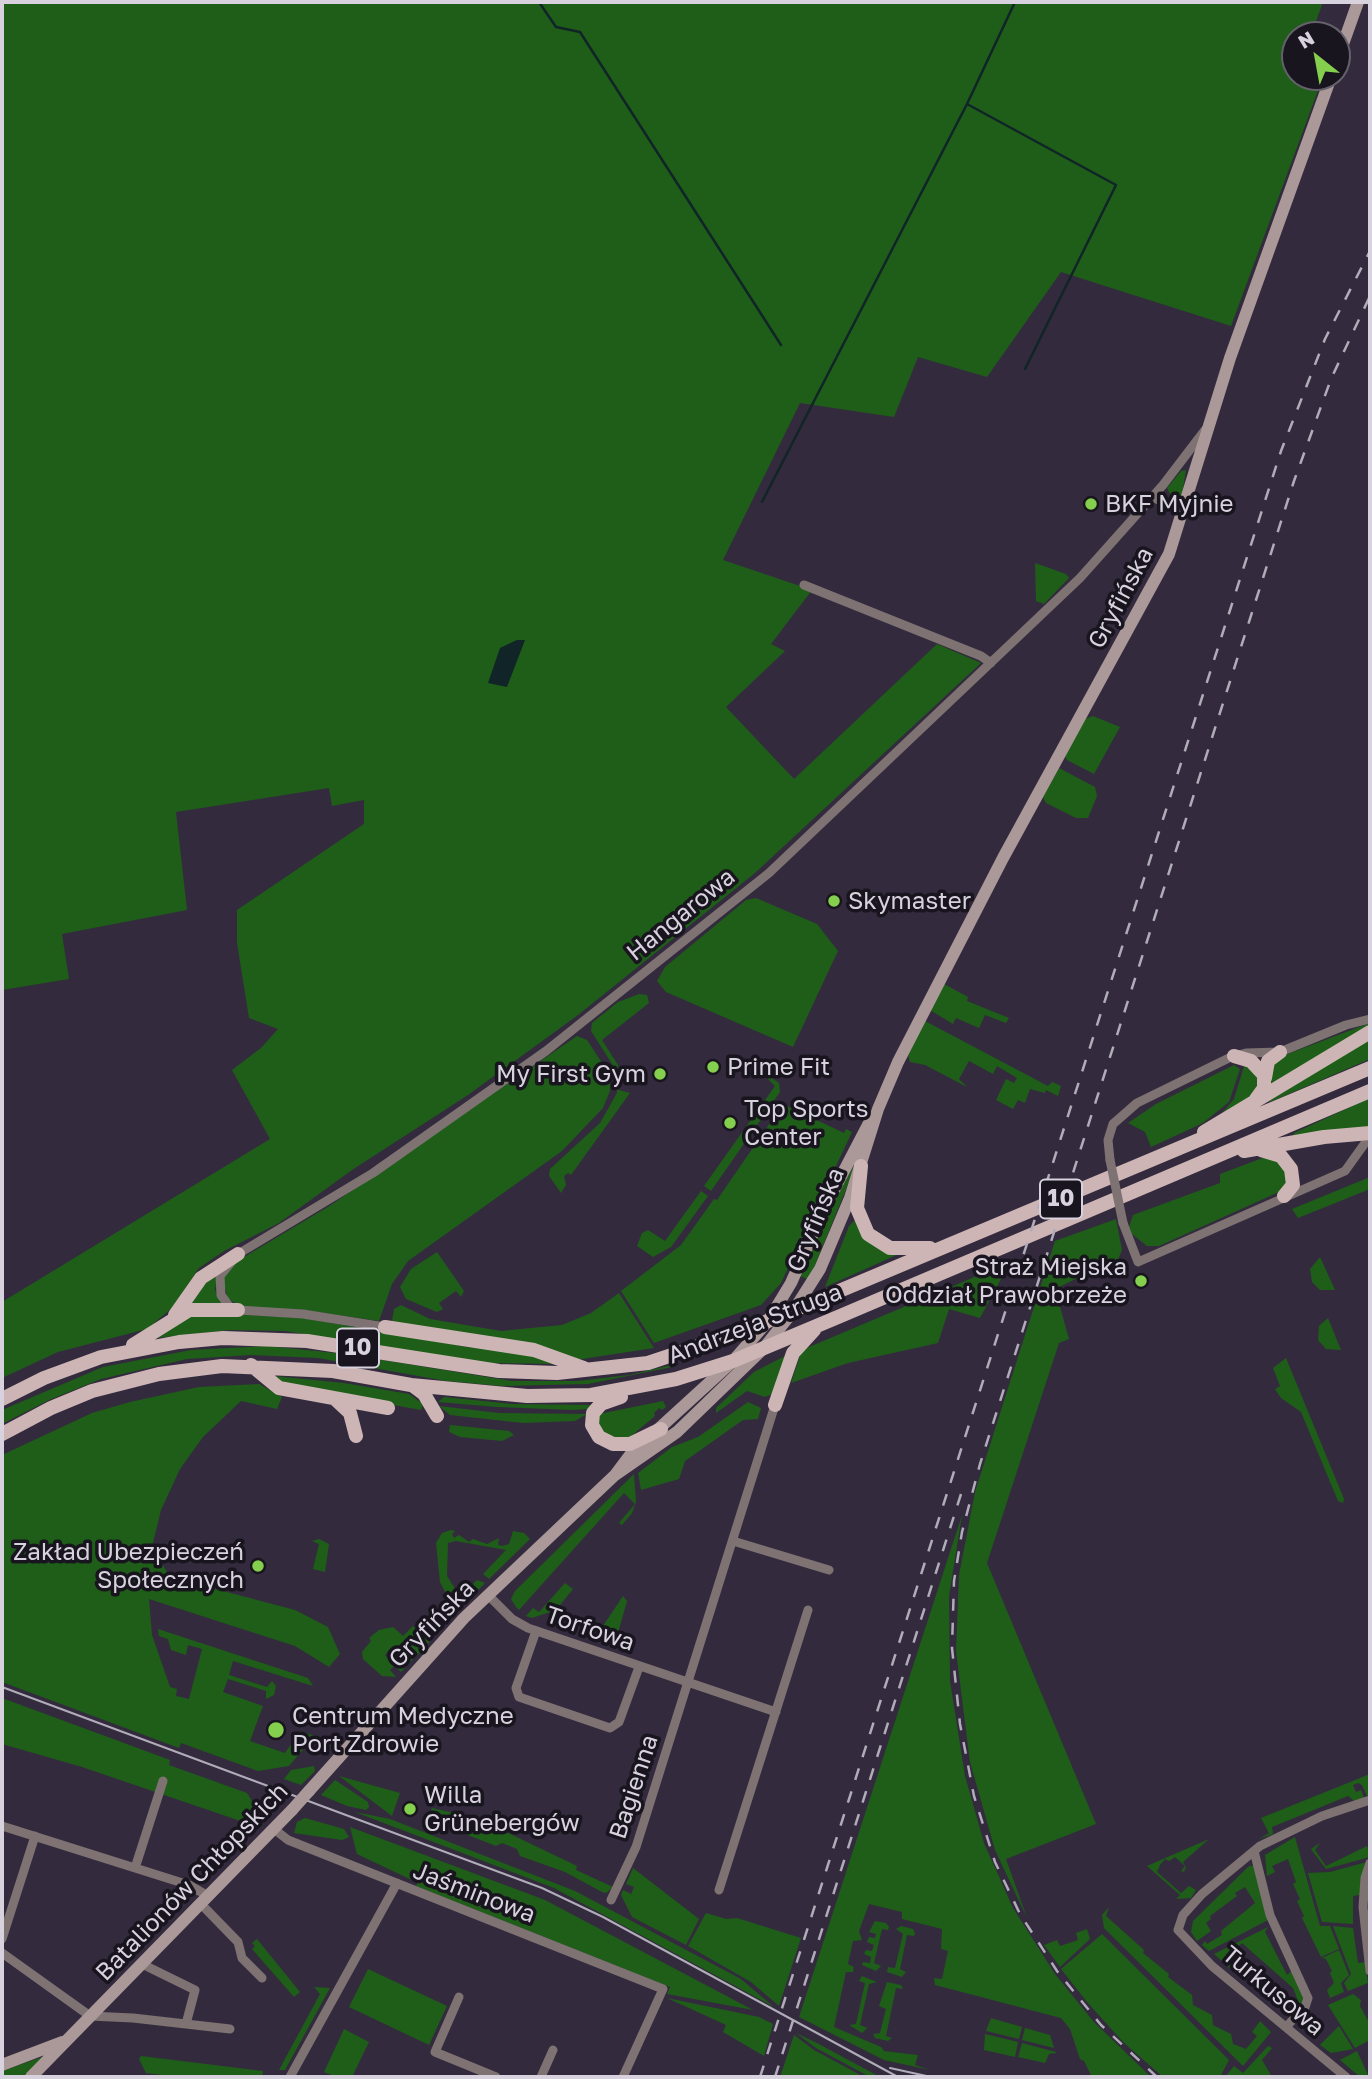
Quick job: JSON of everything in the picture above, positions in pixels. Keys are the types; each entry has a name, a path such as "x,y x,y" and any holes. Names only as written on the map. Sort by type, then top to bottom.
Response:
{"main road":[{"path":"1173,1152 1370,1032"},
{"path":"1250,1104 1262,1092 1268,1061 1280,1052"},
{"path":"1234,1056 1251,1061 1265,1078"},
{"name":"Andrzeja Struga","path":"117,1353 201,1339 260,1338 344,1346 499,1371 556,1373 599,1370 686,1352 768,1321 1370,1069"},
{"name":"Andrzeja Struga","path":"2,1434 82,1394 123,1382 191,1370 251,1365 333,1371 411,1385 495,1395 550,1397 610,1392 676,1379 765,1348 1370,1091"},
{"path":"1212,1158 1256,1149 1370,1135"},
{"path":"1256,1149 1270,1151 1288,1163 1293,1180 1284,1196"},
{"path":"861,1166 857,1212 861,1224 872,1238 896,1249 948,1245"},
{"path":"172,1320 201,1278 238,1254"},
{"path":"117,1353 154,1334 189,1310 238,1310"},
{"path":"775,1405 795,1351 807,1336 825,1323"},
{"path":"385,1327 534,1350 579,1367 599,1370"},
{"name":"10","path":"2,1399 62,1370 117,1353"},
{"path":"251,1365 279,1388 388,1408"},
{"path":"661,1429 638,1442 619,1445 597,1435 591,1416 607,1401 676,1379"},
{"path":"411,1385 424,1394 437,1416"},
{"path":"334,1398 350,1413 356,1436"}],"street":[{"path":"1351,22 1358,2"},
{"name":"Gryfińska","path":"346,1750 416,1669 615,1475 631,1455 733,1361 768,1321 791,1283 828,1200 878,1109 898,1062 1003,858 1155,584 1183,513 1208,425 1326,91"},
{"name":"Hangarowa","path":"238,1310 226,1302 219,1291 219,1282 223,1270 238,1254 373,1173 613,1001 796,849 1088,570 1153,497 1208,425"},
{"path":"1153,497 1183,513"},
{"path":"804,585 981,656 991,663"},
{"path":"1370,1019 1280,1052 1234,1056 1122,1113 1109,1135 1110,1160 1123,1223 1138,1262 1345,1171 1370,1135"},
{"name":"Gryfińska","path":"615,1475 677,1432 765,1348 794,1310 827,1255 861,1166 878,1109"},
{"path":"238,1310 303,1314 385,1327"},
{"name":"Bagienna","path":"611,1900 636,1847 775,1405"},
{"path":"733,1541 830,1570"},
{"name":"Torfowa","path":"489,1596 512,1619 536,1631 688,1683"},
{"path":"719,1890 808,1611"},
{"path":"536,1631 516,1688 519,1697 610,1727 620,1722 639,1667"},
{"path":"688,1683 776,1712"},
{"name":"Batalionów Chłopskich","path":"31,2077 274,1829 346,1750"},
{"path":"135,1868 163,1781"},
{"path":"1286,2028 1305,2007 1308,1998 1270,1914 1254,1851 1306,1823 1370,1800"},
{"path":"2,1826 195,1887 238,1942 242,1958 262,1978"},
{"name":"Jaśminowa","path":"274,1829 285,1839 663,1989 623,2077"},
{"path":"2,1939 35,1836"},
{"name":"Turkusowa","path":"1254,1851 1202,1894 1183,1915 1178,1930 1212,1966 1346,2077"},
{"path":"1370,1863 1365,1878 1363,1907 1370,1972"},
{"path":"290,2077 397,1884"},
{"path":"2,1952 90,2016 230,2029"},
{"path":"142,1964 195,1990 186,2024"},
{"path":"459,1997 435,2052 496,2077"},
{"name":"Batalionów Chłopskich","path":"2,2064 65,2041"},
{"path":"541,2077 553,2050"}],"green space":[{"path":"2,2 1323,2 1316,21 1281,21 1281,91 1318,91 1231,326 1061,272 987,377 918,357 894,417 800,403 723,560 812,590 771,644 785,651 726,707 794,779 937,644 981,663 755,873 578,1015 468,1095 352,1170 279,1223 224,1251 199,1268 172,1308 147,1329 58,1352 2,1378 2,1302 270,1139 232,1070 261,1048 278,1029 249,1018 237,943 237,910 364,824 364,800 332,806 329,788 176,812 187,910 62,934 69,979 2,990"},
{"path":"1186,470 1182,495 1178,498 1171,496 1167,488 1181,471"},
{"path":"1035,563 1066,574 1069,578 1044,604 1036,601"},
{"path":"1093,716 1120,727 1094,774 1067,760 1064,754 1083,720"},
{"path":"1059,768 1095,787 1097,796 1088,818 1076,818 1046,803 1043,797"},
{"path":"756,898 817,924 838,951 793,1047 666,992 657,981 665,967 746,900"},
{"path":"944,984 968,997 967,1001 1009,1018 1006,1023 985,1015 979,1028 956,1018 953,1024 930,1010"},
{"path":"639,994 647,995 649,1003 602,1040 618,1065 619,1090 630,1093 571,1175 568,1173 564,1176 566,1185 561,1193 549,1176 550,1169 600,1123 617,1093 616,1070 591,1031 592,1023 618,1002"},
{"path":"925,1021 1048,1086 1052,1082 1061,1086 1058,1096 1046,1090 1045,1093 1030,1089 1025,1103 1018,1100 1013,1109 996,1100 1006,1079 1014,1083 1017,1078 997,1066 993,1074 969,1061 959,1079 967,1087 925,1065 910,1062 908,1055"},
{"path":"1370,1023 1370,1027 1271,1088 1269,1077 1277,1058"},
{"path":"577,1036 587,1040 610,1075 610,1091 603,1108 562,1151 408,1261 392,1284 379,1321 304,1310 239,1307 227,1297 223,1278 234,1263 331,1205"},
{"path":"1370,1038 1370,1059 1269,1101"},
{"path":"1245,1063 1259,1080 1254,1096 1222,1113 1234,1099"},
{"path":"1234,1065 1240,1069 1229,1102 1203,1123 1151,1147 1145,1132 1128,1123 1156,1104"},
{"path":"757,1068 779,1083 780,1092 711,1191 704,1186 775,1086"},
{"path":"1370,1098 1370,1127 1292,1137 1294,1133"},
{"path":"783,1104 844,1133 846,1129 852,1132 781,1283 761,1305 654,1343 621,1291 681,1245 714,1199 717,1200"},
{"path":"862,1150 809,1280 800,1276 820,1229"},
{"path":"1268,1156 1278,1160 1286,1169 1286,1185 1279,1192 1159,1246 1147,1246 1132,1234 1129,1227 1133,1215 1220,1183 1220,1174"},
{"path":"1370,1177 1370,1189 1298,1218 1292,1209"},
{"path":"701,1191 708,1196 671,1247 653,1257 637,1246 642,1233 648,1230 665,1241"},
{"path":"1116,1219 1122,1250 1116,1264 1111,1268 1108,1263 1055,1289 1069,1339 1059,1343 987,1563 1096,1824 1006,1859 1027,1918 995,1850 970,1762 956,1651 959,1575 975,1492 1055,1241"},
{"path":"855,1220 899,1254 825,1287 849,1226"},
{"path":"437,1252 464,1291 461,1297 456,1291 439,1303 443,1309 437,1312 406,1299 400,1287 411,1269"},
{"path":"1320,1257 1335,1290 1320,1290 1312,1282 1310,1269"},
{"path":"1010,1262 980,1318 949,1309 938,1343 848,1363 791,1383 802,1350"},
{"path":"217,1274 215,1290 222,1305 188,1307 193,1294"},
{"path":"619,1293 654,1348 576,1360 392,1321 394,1309 401,1305 430,1319 501,1331 562,1325 591,1313"},
{"path":"209,1313 303,1318 467,1347 531,1353 559,1364 488,1363 285,1331 230,1330 156,1338 176,1320"},
{"path":"1328,1318 1341,1350 1326,1349 1318,1340 1319,1326"},
{"path":"267,1346 345,1354 512,1381 578,1381 629,1375 676,1364 677,1366 588,1384 502,1386 446,1381 318,1358 251,1355 187,1359 101,1379 49,1400 2,1424 2,1410 103,1367 191,1350"},
{"path":"785,1356 775,1393 765,1397 747,1391 716,1413 716,1408 754,1372"},
{"path":"1286,1358 1344,1499 1343,1503 1338,1501 1301,1412 1281,1398 1275,1389 1280,1386 1273,1368"},
{"path":"274,1376 344,1383 409,1394 423,1404 421,1410 288,1386"},
{"path":"259,1384 282,1397 277,1409 241,1401 203,1437 180,1469 161,1510 149,1559 162,1564 170,1577 295,1610 328,1627 340,1654 329,1667 295,1646 149,1599 152,1635 170,1687 177,1689 176,1696 189,1699 202,1649 188,1645 186,1655 171,1650 168,1639 159,1636 158,1629 308,1678 313,1686 233,1661 229,1675 267,1687 272,1681 276,1686 274,1695 266,1699 266,1691 228,1679 223,1692 263,1706 250,1741 285,1753 300,1731 329,1741 333,1737 336,1739 331,1746 313,1738 289,1766 258,1771 181,1743 179,1748 2,1682 2,1455 92,1413 130,1402 199,1387"},
{"path":"444,1397 512,1404 593,1405 590,1409 573,1410 438,1402"},
{"path":"663,1401 666,1407 662,1410 659,1408 654,1413 655,1416 630,1437 609,1438 597,1423 599,1414"},
{"path":"748,1402 761,1408 758,1419 743,1420 685,1461 679,1479 641,1490 638,1473 672,1447 698,1437"},
{"path":"439,1406 499,1413 587,1414 575,1421 523,1423 450,1415"},
{"path":"450,1425 509,1431 514,1435 502,1441 460,1437 449,1432"},
{"path":"634,1474 636,1502 632,1513 622,1525 619,1523 635,1504 624,1493 519,1610 511,1599 515,1591"},
{"path":"962,1515 949,1596 950,1681 965,1776 984,1843 1013,1908 1055,1974 1093,2021 1151,2077 1092,2077 1084,2061 1080,2059 1070,2029 1061,2018 935,1985 934,1978 942,1979 948,1951 941,1949 942,1929 902,1919 902,1912 869,1904 859,1931 862,1940 853,1941 848,1964 854,1967 853,1972 846,1972 834,2027 881,2047 884,2051 918,2055 915,2065 930,2070 884,2060 799,2017"},
{"path":"455,1531 452,1534 454,1538 459,1535 469,1542 473,1539 487,1544 499,1538 498,1545 502,1546 509,1544 513,1531 524,1533 530,1539 489,1579 483,1574 506,1550 456,1541 448,1543 447,1576 460,1596 477,1580 485,1583 456,1613 440,1582 436,1543 442,1533"},
{"path":"319,1539 329,1544 325,1572 313,1569 319,1544 312,1541"},
{"path":"565,1583 573,1589 556,1610 532,1618 526,1616 533,1608 539,1612"},
{"path":"623,1596 627,1601 618,1633 603,1626"},
{"path":"413,1626 423,1637 427,1633 432,1639 401,1672 397,1668 408,1656 389,1650 385,1655 394,1666 390,1670 396,1677 382,1676 363,1659 362,1652 371,1641 369,1638 379,1630 393,1627 403,1636"},
{"path":"2,1698 170,1760 169,1765 247,1793 262,1817 261,1828 82,1767 2,1744"},
{"path":"314,1766 315,1771 301,1785 284,1779 291,1770"},
{"path":"1370,1774 1370,1795 1367,1796 1362,1785 1358,1783 1353,1785 1356,1792 1361,1790 1364,1798 1354,1801 1348,1796 1272,1827 1273,1834 1259,1839 1269,1833 1261,1818"},
{"path":"339,1776 400,1793 392,1816"},
{"path":"335,1780 368,1802 369,1807 366,1810 347,1806 321,1795"},
{"path":"432,1808 479,1819 577,1866 576,1870 613,1887 606,1893 602,1892 565,1872 520,1856 517,1849 502,1843 496,1846 460,1832 456,1819 440,1814 436,1819 427,1821"},
{"path":"355,1812 390,1819 575,1891 741,1979 774,2007 554,1888"},
{"path":"305,1818 344,1829 349,1837 342,1840 294,1833 297,1822"},
{"path":"350,1827 545,1900 753,2010 667,1994 670,1987 416,1886 418,1883 357,1854"},
{"path":"1295,1837 1320,1926 1330,1926 1339,1949 1321,1957 1302,1918 1304,1916 1297,1901 1300,1899 1293,1884 1296,1882 1288,1859 1272,1866 1275,1872 1267,1876 1265,1855"},
{"path":"1209,1839 1183,1862 1186,1867 1184,1872 1181,1871 1185,1866 1175,1857 1169,1861 1165,1859 1160,1865 1157,1872 1181,1893 1189,1886 1196,1890 1191,1898 1176,1899 1180,1895 1147,1866"},
{"path":"1320,1843 1315,1850 1326,1866 1367,1846 1370,1857 1326,1869 1311,1849"},
{"path":"1367,1862 1360,1895 1353,1896 1353,1924 1322,1922 1308,1873 1330,1872"},
{"path":"1249,1866 1254,1866 1268,1920 1209,1951 1202,1945 1205,1941 1207,1944 1222,1935 1221,1931 1255,1903 1245,1887 1235,1893 1237,1896 1210,1916 1211,1919 1206,1923 1211,1931 1197,1941 1191,1932 1193,1921"},
{"path":"633,1868 699,1919 686,1945 632,1917 621,1895 623,1890 631,1894 634,1887 626,1884"},
{"path":"1109,1907 1106,1916 1144,1950 1143,1953 1169,1974 1168,1977 1192,1995 1193,2005 1212,2015 1213,2025 1231,2034 1233,2044 1246,2049 1257,2036 1252,2032 1260,2021 1271,2032 1243,2066 1104,1928 1102,1915"},
{"path":"706,1913 726,1919 737,1918 801,1938 779,2006 751,1982 688,1946"},
{"path":"875,1921 886,1923 889,1927 888,1930 882,1929 874,1963 881,1966 876,1971 862,1965 863,1962 870,1963 871,1957 864,1954 866,1950 872,1951 874,1945 867,1942 869,1937 875,1938 876,1934 869,1932"},
{"path":"901,1926 913,1929 915,1933 914,1936 907,1935 900,1969 906,1972 902,1977 887,1972 888,1967 895,1968 903,1934 896,1929"},
{"path":"1333,1926 1353,1928 1358,1963 1365,1962 1368,1983 1348,1991 1344,1983 1351,1974"},
{"path":"1268,1927 1265,1932 1287,1975 1293,1970 1305,1993 1303,2003 1299,2003 1293,1988 1242,1943 1232,1952 1230,1957 1237,1963 1231,1969 1214,1954"},
{"path":"1087,1929 1090,1939 1060,1967 1044,1945 1057,1940 1060,1946 1078,1940 1076,1933"},
{"path":"1102,1934 1229,2060 1220,2077 1163,2077 1124,2043 1087,2002 1061,1969"},
{"path":"257,1939 300,1992 294,1997 252,1949 255,1946 252,1943"},
{"path":"1339,1950 1349,1975 1341,1983 1344,1992 1330,1998 1327,1990 1334,1983 1330,1973 1332,1971 1326,1959 1322,1958"},
{"path":"368,1969 447,2006 429,2045 349,2007"},
{"path":"862,1976 877,1982 869,1984 860,2025 867,2028 862,2033 849,2025 856,2024 865,1983 859,1981"},
{"path":"887,1982 901,1985 903,1989 896,1988 886,2036 892,2038 888,2041 875,2038 873,2034 880,2033 886,2009 879,2006"},
{"path":"314,1987 330,1988 285,2070 279,2070 320,1994"},
{"path":"1353,1994 1361,2000 1360,2006 1370,2024 1370,2040 1355,2048 1328,2005"},
{"path":"667,1998 759,2017 773,2024 764,2056 723,2032 726,2025"},
{"path":"991,2018 1022,2027 1019,2039 986,2031"},
{"path":"1339,2026 1353,2049 1331,2053 1320,2045"},
{"path":"1025,2028 1050,2035 1054,2048 1022,2040"},
{"path":"344,2029 369,2042 352,2077 336,2077 324,2072"},
{"path":"796,2033 880,2077 870,2077 816,2048"},
{"path":"985,2034 1018,2042 1015,2057 984,2050"},
{"path":"794,2035 814,2050 864,2077 780,2077"},
{"path":"1022,2043 1056,2053 1049,2054 1045,2063 1018,2057"},
{"path":"1268,2046 1272,2048 1262,2060 1272,2077 1225,2077 1234,2066 1243,2073"},
{"path":"1357,2051 1369,2077 1360,2077 1340,2060"},
{"path":"45,2056 46,2060 23,2077 2,2077 2,2071"},
{"path":"141,2056 263,2071 262,2077 178,2077 146,2073 139,2059"}],"shaded area":[{"path":"517,640 525,640 507,687 488,683 500,648"}],"waterway":[{"path":"2,4 6,2"},
{"path":"539,2 556,27 580,32 781,345"},
{"path":"762,502 967,104 1015,2"},
{"path":"967,104 1116,185 1025,369"}],"tram line":[{"path":"2,1687 542,1888 603,1917 898,2077"},
{"path":"890,2068 931,2077"}],"railway":[{"path":"760,2077 1281,451 1325,339 1370,251"},
{"path":"1157,2077 1101,2025 1057,1971 1020,1914 995,1862 974,1796 960,1724 952,1648 954,1581 962,1532 980,1464 1294,481 1331,379 1370,296"},
{"path":"775,2077 961,1494"}],"place":[{"name":"BKF Myjnie","path":"1091,504"},
{"name":"Skymaster","path":"834,901"},
{"name":"Prime Fit","path":"713,1067"},
{"name":"My First Gym","path":"660,1074"},
{"name":"Top Sports Center","path":"730,1123"},
{"name":"Straż Miejska Oddział Prawobrzeże","path":"1141,1281"},
{"name":"Zakład Ubezpieczeń Społecznych","path":"258,1566"},
{"name":"Centrum Medyczne Port Zdrowie","path":"276,1730"},
{"name":"Willa Grünebergów","path":"410,1809"}]}
